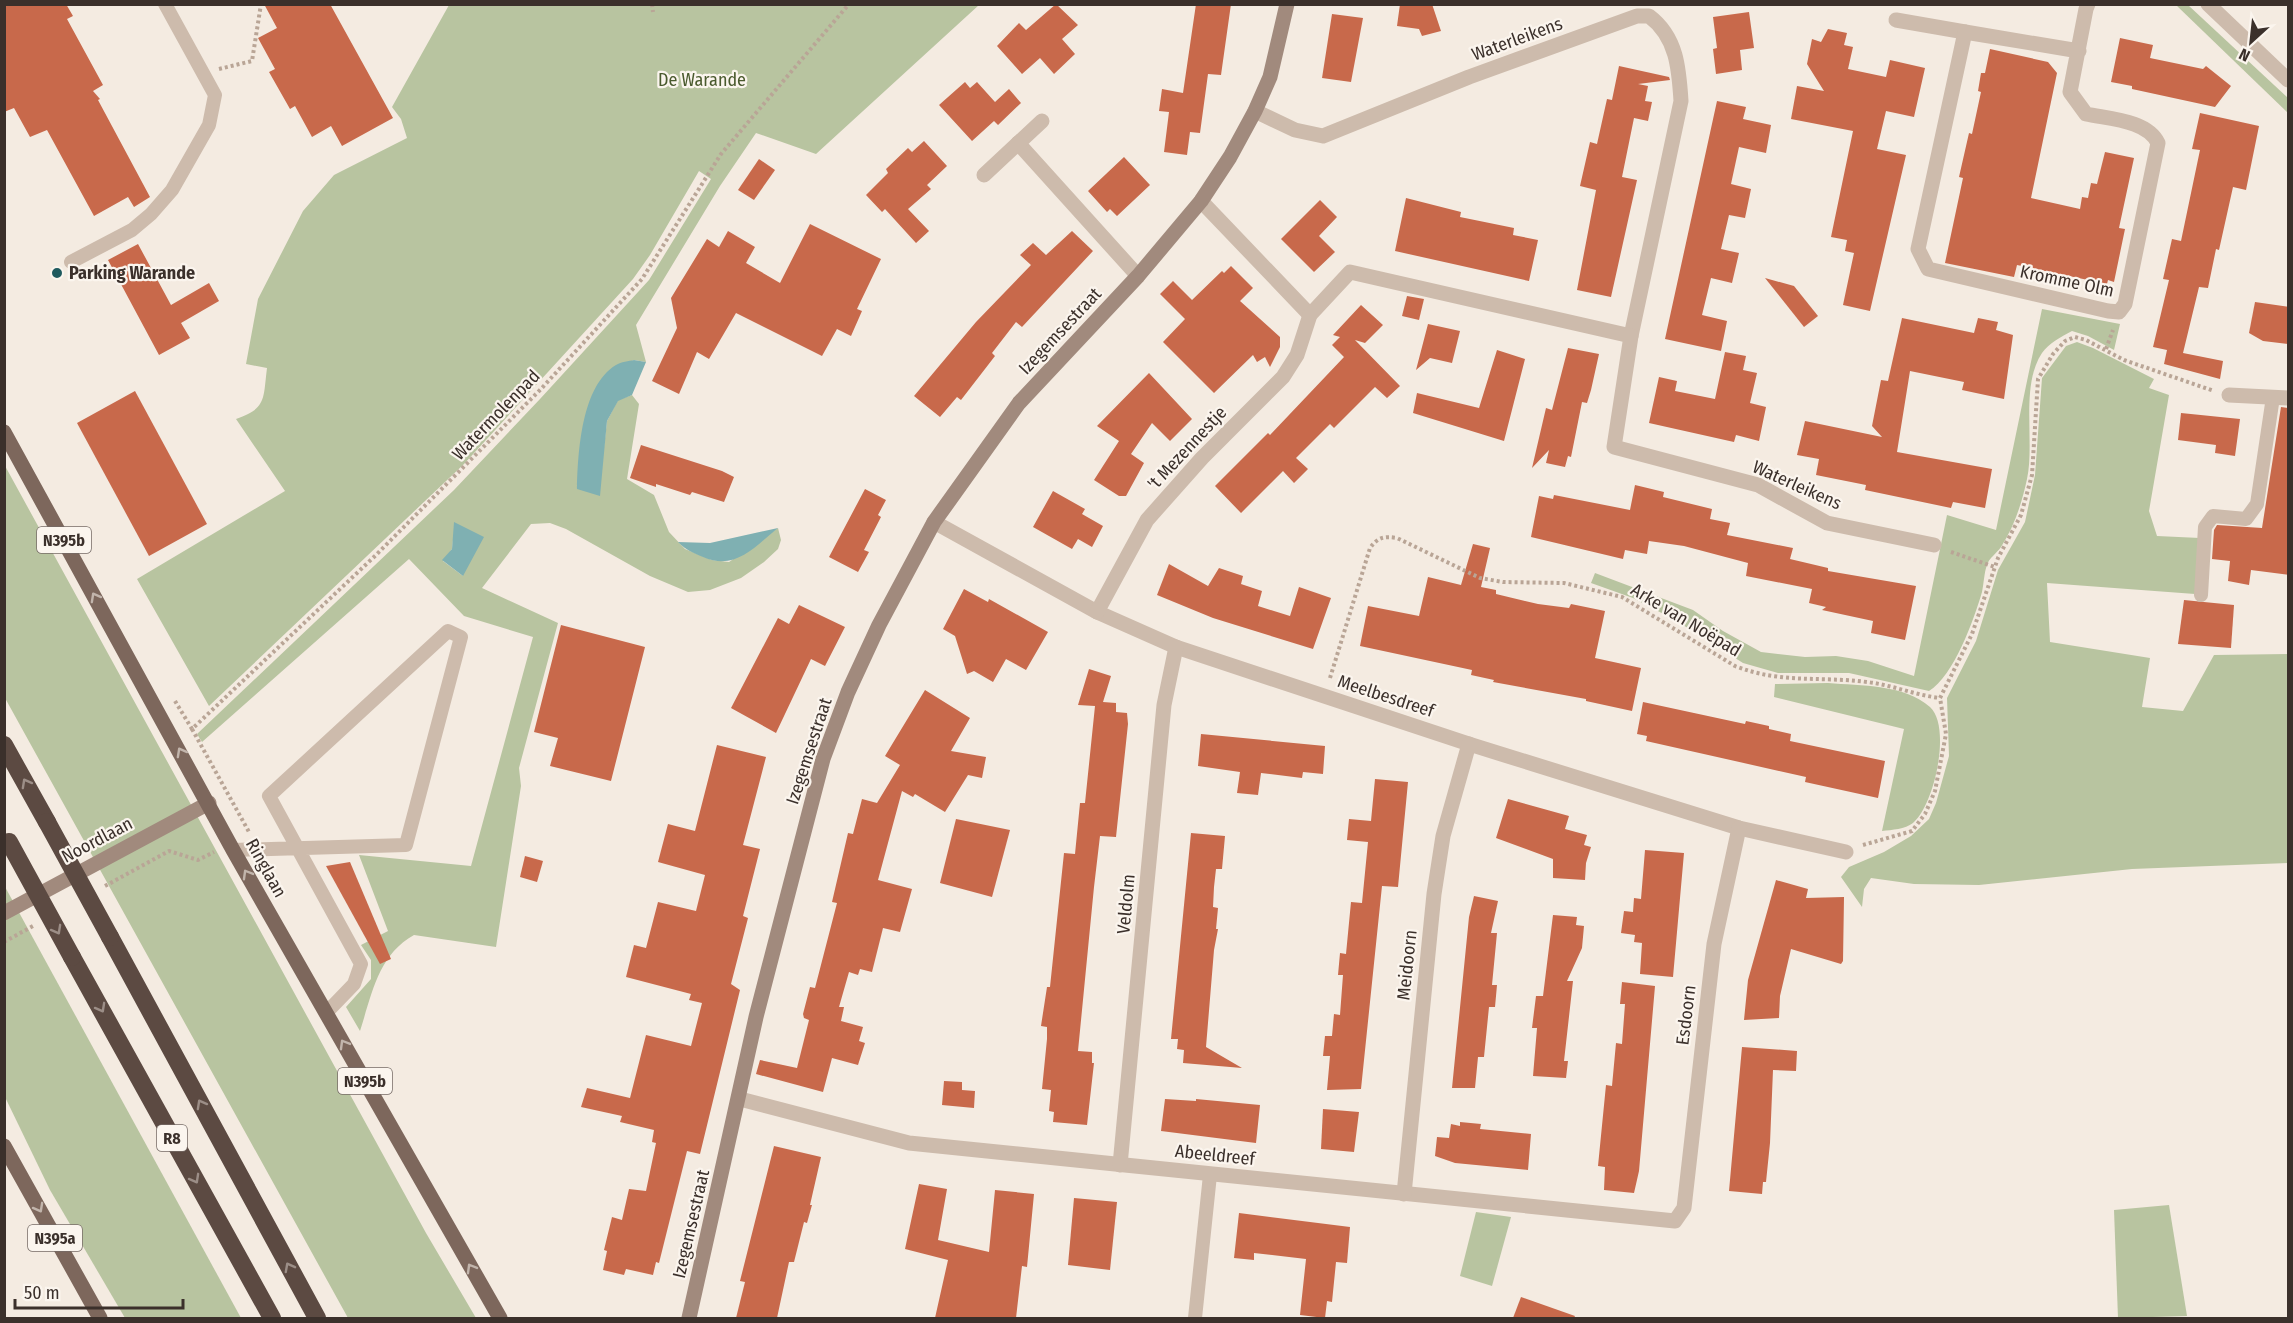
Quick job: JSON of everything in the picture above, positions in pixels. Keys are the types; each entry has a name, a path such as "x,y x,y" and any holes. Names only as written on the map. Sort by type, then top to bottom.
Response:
{"highway":[{"name":"R8","path":"4,745 317,1318"},
{"name":"R8","path":"7,838 272,1318"}],"main road":[{"name":"Ringlaan","path":"4,432 209,803 231,847 500,1318"},
{"name":"N395a","path":"4,1146 100,1318"}],"street":[{"name":"Izegemsestraat","path":"689,1318 740,1099 756,1017 823,759 848,692 879,625 934,522 1018,404 1138,276 1201,201 1230,158 1256,111 1270,77 1287,4"},
{"name":"Kromme Olm","path":"1965,32 1918,249 1928,269 2119,312 2125,304 2158,143 2153,133 2142,127 2086,114 2076,104 2070,92 2088,4"},
{"path":"2208,4 2289,80"},
{"name":"Waterleikens","path":"1256,111 1295,130 1323,136 1468,77 1637,16 1649,16 1669,36 1679,69 1681,101 1631,336 1614,447 1758,485 1827,523 1934,545"},
{"path":"1896,20 2079,51"},
{"path":"984,175 1042,121"},
{"path":"1018,143 1138,276"},
{"path":"1201,201 1310,315 1350,272 1631,336"},
{"name":"'t Mezennestje","path":"1097,612 1147,520 1202,458 1283,377 1296,354 1310,315"},
{"path":"2229,395 2289,398"},
{"name":"Meelbesdreef","path":"934,522 1097,612 1176,647 1469,744 1739,828 1846,852"},
{"name":"Veldolm","path":"1120,1165 1164,705 1176,647"},
{"name":"Meidoorn","path":"1404,1194 1434,894 1443,836 1469,744"},
{"name":"Noordlaan","path":"4,913 209,803"},
{"name":"Esdoorn","path":"1684,1208 1714,944 1739,828"},
{"name":"Abeeldreef","path":"740,1099 909,1143 1675,1221 1684,1208"}],"lane":[{"path":"71,262 132,230 151,214 172,190 209,125 214,95 165,4"},
{"path":"2201,595 2205,527 2208,521 2213,516 2246,519 2257,504 2273,397"},
{"path":"231,847 298,848 406,845 461,637 448,631 269,796 298,848 361,964 354,984 326,1013"},
{"path":"1195,1318 1210,1175"}],"path":[{"path":"204,73 252,61 261,4"},
{"path":"652,4 653,12"},
{"name":"Watermolenpad","path":"170,693 192,729 376,555 533,397 642,279 720,154 849,4"},
{"path":"1846,852 1877,839 1894,838 1912,831 1925,814 1935,791 1946,734 1940,698 1972,634 1995,567 2018,524 2032,476 2038,379 2053,354 2065,341 2075,337 2086,340 2124,360 2229,395"},
{"name":"Arke van Noëpad","path":"1324,696 1367,557 1377,539 1384,536 1397,538 1480,578 1503,582 1564,584 1622,597 1673,626 1683,635 1726,661 1754,674 1775,679 1866,682 1940,698"},
{"path":"1934,545 1995,567"},
{"path":"95,892 169,851 198,860 231,847"},
{"path":"4,942 43,920"}],"green space":[{"name":"De Warande","path":"449,5 979,5 816,154 756,133 720,186 636,325 646,362 634,360 606,374 604,447 607,421 618,400 632,395 639,404 627,479 654,495 669,532 685,549 712,560 729,562 778,528 781,540 778,549 741,578 710,590 688,592 650,576 566,529 550,523 531,524 482,588 558,623 519,768 521,786 496,947 414,935 402,943 384,964 360,1031 346,1007 371,979 371,960 361,945 388,931 359,855 471,866 533,637 464,616 409,559 202,742 197,734 454,490 540,399 649,280 711,179 699,171 650,255 633,279 464,464 209,706 137,579 285,491 236,419 253,411 264,395 267,368 246,364 258,299 303,211 334,175 407,138 401,119 392,107","holes":["453,540 463,576 443,561 452,549"]},
{"path":"2176,5 2188,5 2288,98 2288,113"},
{"path":"2042,309 2120,324 2114,350 2088,336 2072,331 2052,343 2042,353 2035,366 2032,381 2029,464 2020,506 2006,539 1988,562 1982,592 1962,646 1947,673 1929,691 1849,673 1778,673 1743,663 1675,620 1633,598 1591,583 1595,573 1693,610 1723,631 1761,652 1805,657 1836,656 1868,661 1914,676 1947,515 1996,530"},
{"path":"2077,342 2154,379 2149,388 2169,395 2149,511 2157,536 2200,538 2195,594 2047,583 2050,642 2150,658 2142,707 2183,711 2214,655 2288,654 2288,863 2132,869 1979,885 1914,884 1871,878 1864,889 1862,907 1841,877 1849,867 1884,852 1911,836 1929,819 1936,803 1949,756 1947,698 1976,641 1998,570 2025,522 2035,475 2042,378 2066,346"},
{"path":"4,464 426,1233 476,1318 348,1318 5,698"},
{"path":"1828,683 1868,686 1908,694 1920,699 1930,707 1936,717 1940,731 1938,766 1928,801 1921,814 1910,825 1882,831 1904,729 1774,697 1775,684"},
{"path":"4,885 241,1318 125,1318 50,1190 5,1097"},
{"path":"2169,1205 2187,1316 2118,1318 2114,1210"},
{"path":"1476,1212 1511,1217 1492,1286 1460,1276"}],"water":[{"path":"634,360 646,362 632,395 618,401 607,421 600,496 577,489 584,421 595,388 604,375 616,365"},
{"path":"454,522 484,537 463,576 442,560 452,549"},
{"path":"778,528 744,555 725,561 703,557 678,542 710,543"}],"building":[{"path":"4,4 66,4 73,16 67,19 103,85 93,91 100,99 98,100 150,197 134,207 128,197 94,216 47,130 30,137 14,108 4,112"},
{"path":"264,4 330,4 393,118 342,146 331,126 312,137 295,106 290,109 269,72 275,69 258,38 277,28"},
{"path":"1056,4 1078,25 1062,39 1075,54 1054,74 1040,58 1022,74 997,46 1019,23 1026,30"},
{"path":"1196,4 1231,4 1221,75 1208,74 1200,133 1190,132 1187,155 1164,152 1169,112 1159,111 1162,89 1183,93"},
{"path":"1400,4 1432,4 1441,31 1422,36 1419,29 1397,26"},
{"path":"1749,12 1754,48 1740,50 1742,70 1716,74 1713,49 1717,48 1713,17"},
{"path":"1332,14 1363,18 1351,82 1322,78"},
{"path":"1828,29 1847,33 1844,45 1853,47 1848,69 1886,77 1890,60 1925,68 1914,117 1886,111 1877,149 1906,155 1870,311 1843,305 1854,253 1845,251 1847,240 1831,237 1853,131 1791,119 1797,86 1824,91 1807,64 1812,39 1821,42"},
{"path":"2120,38 2153,45 2150,58 2203,69 2206,66 2231,86 2215,107 2132,89 2132,86 2111,82"},
{"path":"1990,49 2048,62 2057,73 2031,198 2080,209 2082,197 2088,198 2091,183 2097,184 2105,152 2134,158 2119,228 2125,229 2114,282 2108,280 2107,284 2017,265 2014,277 1945,263 1963,178 1959,177 1969,133 1972,134 1981,92 1978,91 1981,73 1985,73"},
{"path":"1619,66 1669,77 1670,80 1638,84 1648,86 1645,101 1652,102 1648,121 1634,118 1622,177 1637,180 1611,297 1577,290 1596,190 1580,186 1590,142 1597,144 1607,99 1612,100"},
{"path":"965,82 970,88 977,82 995,102 1009,89 1021,103 998,125 994,121 972,141 939,105"},
{"path":"1717,101 1746,107 1743,119 1771,125 1766,153 1739,147 1731,184 1751,189 1745,218 1729,215 1721,249 1739,253 1732,283 1711,278 1702,315 1727,321 1721,351 1665,339"},
{"path":"2200,113 2259,126 2246,190 2233,187 2208,288 2199,287 2183,353 2223,361 2220,379 2164,364 2167,350 2153,347 2169,280 2163,279 2172,239 2181,241 2200,150 2192,149"},
{"path":"924,141 947,166 927,185 931,189 908,209 929,231 916,243 885,209 882,212 866,195 888,173 886,169 908,148 912,152"},
{"path":"1124,157 1150,185 1117,216 1110,209 1107,212 1088,191"},
{"path":"759,159 775,170 754,200 738,190"},
{"path":"1406,198 1461,212 1460,217 1514,228 1513,235 1538,240 1529,281 1395,251"},
{"path":"1320,200 1337,217 1319,236 1335,252 1314,272 1281,239"},
{"path":"810,224 881,259 857,309 862,311 851,336 837,329 822,356 736,313 709,359 697,352 679,394 652,381 677,328 671,298 707,239 719,247 728,231 755,247 746,263 780,283"},
{"path":"1072,231 1093,251 1022,327 1016,322 992,353 995,356 961,400 957,397 940,417 914,396 976,322 1031,265 1020,255 1033,243 1046,255"},
{"path":"138,244 171,305 209,283 219,301 181,323 190,338 159,355 108,260"},
{"path":"1231,266 1253,288 1240,301 1280,337 1280,347 1270,367 1265,357 1257,362 1253,355 1214,393 1163,342 1185,319 1160,294 1173,281 1192,300 1222,271 1224,273"},
{"path":"1765,278 1794,286 1818,316 1804,327"},
{"path":"1407,296 1424,299 1419,320 1402,316"},
{"path":"2255,302 2289,307 2289,344 2263,341 2249,333"},
{"path":"1361,305 1383,325 1365,343 1355,340 1400,386 1387,398 1375,387 1334,428 1330,424 1296,458 1308,469 1294,483 1283,471 1241,513 1215,486 1268,433 1270,435 1344,357 1332,345 1340,337 1333,335"},
{"path":"1902,318 1974,333 1978,318 1998,322 1996,330 2013,335 2004,399 1962,390 1964,382 1910,371 1897,452 1992,469 1985,508 1953,502 1951,508 1865,490 1866,485 1816,475 1819,459 1797,455 1805,421 1882,437 1872,426 1881,380 1888,381"},
{"path":"1428,324 1460,331 1452,363 1430,358 1416,370"},
{"path":"1568,348 1599,354 1587,403 1582,402 1571,457 1568,456 1565,467 1546,463 1549,450 1532,468 1546,408 1552,410"},
{"path":"1497,350 1525,359 1504,441 1413,413 1417,393 1479,408"},
{"path":"1725,352 1746,356 1743,370 1757,373 1750,403 1766,407 1759,441 1736,435 1734,442 1649,423 1659,377 1677,381 1675,391 1715,399"},
{"path":"1149,373 1192,419 1170,441 1152,423 1131,454 1144,463 1126,496 1119,496 1094,480 1119,441 1097,426"},
{"path":"135,391 207,524 149,556 77,423"},
{"path":"2281,407 2289,408 2289,575 2251,570 2249,585 2228,581 2230,561 2212,559 2214,530 2217,525 2262,528"},
{"path":"2181,413 2240,419 2235,456 2215,453 2216,445 2178,440"},
{"path":"641,445 734,477 724,502 692,492 690,495 656,484 656,487 630,478"},
{"path":"1635,485 1664,492 1663,497 1712,509 1710,519 1730,523 1727,535 1793,548 1790,559 1828,568 1828,571 1916,586 1905,640 1871,633 1873,621 1822,610 1826,607 1809,603 1812,589 1746,576 1748,563 1684,546 1649,541 1647,554 1625,550 1623,559 1531,537 1539,496 1553,499 1554,495 1630,510"},
{"path":"865,489 886,500 878,515 881,517 864,550 869,552 858,572 829,557"},
{"path":"1053,491 1085,509 1082,514 1103,526 1092,547 1078,539 1072,549 1033,527"},
{"path":"1473,544 1490,548 1481,587 1496,590 1496,594 1538,604 1569,608 1571,604 1605,611 1595,658 1641,668 1632,711 1586,701 1586,699 1493,682 1494,680 1471,675 1472,670 1360,646 1368,606 1419,616 1428,577 1461,585"},
{"path":"1169,564 1208,586 1219,568 1243,576 1241,584 1262,591 1258,606 1290,616 1299,587 1331,598 1313,649 1213,618 1157,595"},
{"path":"964,589 988,602 989,599 1048,632 1026,670 1006,659 993,682 974,671 967,674 955,636 943,629"},
{"path":"2184,600 2234,605 2231,648 2178,644"},
{"path":"799,605 845,627 825,666 811,659 776,733 731,708 778,618 789,624"},
{"path":"561,625 645,647 611,781 550,766 558,738 534,732"},
{"path":"1089,669 1111,676 1103,702 1116,703 1116,712 1127,713 1128,724 1116,837 1100,836 1094,887 1078,1051 1092,1052 1092,1063 1094,1063 1087,1125 1053,1122 1054,1112 1049,1111 1051,1090 1042,1089 1047,1027 1041,1026 1047,987 1050,987 1064,853 1075,854 1080,803 1085,803 1095,706 1078,705"},
{"path":"925,690 970,718 951,751 986,757 982,778 968,775 945,812 915,794 913,797 902,791 878,880 912,889 900,932 883,928 872,972 860,969 858,975 849,972 839,1007 844,1007 841,1021 863,1027 859,1041 865,1043 858,1065 832,1058 823,1092 756,1074 760,1060 797,1068 809,1020 804,1018 803,1014 810,987 815,988 837,903 832,902 848,833 853,834 862,799 877,803 900,765 885,756"},
{"path":"1643,702 1745,724 1746,721 1769,726 1769,729 1791,734 1790,741 1885,761 1878,798 1805,782 1806,777 1646,741 1647,736 1637,734"},
{"path":"1201,734 1325,746 1323,774 1303,772 1302,778 1261,773 1258,795 1237,793 1240,772 1198,766"},
{"path":"717,745 766,757 743,845 760,849 743,916 748,918 731,984 740,990 700,1154 687,1151 659,1263 656,1262 653,1275 626,1269 624,1275 603,1270 607,1251 604,1250 612,1217 622,1220 629,1189 646,1191 656,1143 652,1142 654,1130 620,1122 622,1116 581,1107 587,1088 630,1098 646,1035 691,1046 702,1003 689,1000 691,994 626,977 634,945 646,948 658,902 696,911 705,875 658,862 668,824 695,831"},
{"path":"1375,779 1408,782 1398,887 1382,886 1361,1089 1327,1090 1330,1056 1323,1056 1325,1036 1332,1036 1334,1014 1340,1015 1343,975 1338,975 1340,953 1346,954 1351,902 1362,903 1368,842 1347,840 1349,819 1371,821"},
{"path":"1508,799 1569,816 1565,829 1587,835 1584,845 1591,847 1586,863 1585,880 1553,878 1553,859 1496,838"},
{"path":"956,819 1010,830 992,897 940,883"},
{"path":"1191,833 1225,836 1222,869 1216,869 1214,887 1213,907 1218,908 1216,929 1218,929 1214,950 1206,1047 1242,1068 1183,1063 1184,1050 1177,1049 1178,1039 1171,1039"},
{"path":"1645,850 1684,853 1673,977 1640,974 1642,943 1634,942 1635,935 1621,933 1624,911 1633,912 1634,898 1641,899"},
{"path":"525,856 543,861 537,882 520,877"},
{"path":"350,862 391,959 380,964 326,866"},
{"path":"1776,880 1808,889 1806,898 1844,897 1843,961 1841,964 1791,949 1780,996 1779,1018 1744,1020 1748,980"},
{"path":"1474,896 1498,901 1491,933 1497,933 1492,985 1497,985 1495,1007 1489,1007 1484,1057 1478,1057 1475,1088 1452,1088 1469,917"},
{"path":"1553,915 1577,917 1576,925 1584,926 1582,948 1567,981 1573,981 1564,1061 1568,1061 1566,1078 1533,1076 1537,1028 1532,1028 1536,996 1543,996"},
{"path":"1622,982 1655,986 1639,1171 1634,1193 1604,1190 1605,1167 1598,1166 1606,1085 1612,1086 1616,1043 1622,1044 1625,1004 1620,1004"},
{"path":"1742,1047 1797,1051 1796,1071 1773,1070 1770,1143 1766,1182 1763,1182 1762,1194 1729,1191"},
{"path":"944,1081 962,1082 962,1090 975,1091 974,1108 942,1105"},
{"path":"1165,1099 1196,1101 1196,1099 1260,1105 1256,1143 1161,1131"},
{"path":"1323,1109 1359,1112 1354,1152 1321,1149"},
{"path":"1460,1122 1481,1124 1480,1129 1531,1134 1528,1170 1455,1163 1435,1156 1437,1137 1449,1138 1451,1124 1460,1126"},
{"path":"774,1146 821,1157 810,1205 812,1205 807,1223 804,1222 794,1262 789,1262 777,1318 736,1318 745,1282 740,1281"},
{"path":"919,1184 947,1189 938,1240 989,1252 995,1190 1034,1194 1027,1267 1022,1266 1016,1318 935,1318 948,1260 905,1249"},
{"path":"1074,1198 1117,1202 1110,1270 1068,1265"},
{"path":"1239,1213 1350,1227 1347,1263 1336,1262 1332,1302 1327,1301 1325,1318 1300,1315 1306,1259 1254,1253 1254,1260 1234,1258"},
{"path":"1521,1297 1575,1316 1574,1318 1513,1318"}],"place":[{"name":"Parking Warande","path":"57,273"}]}
